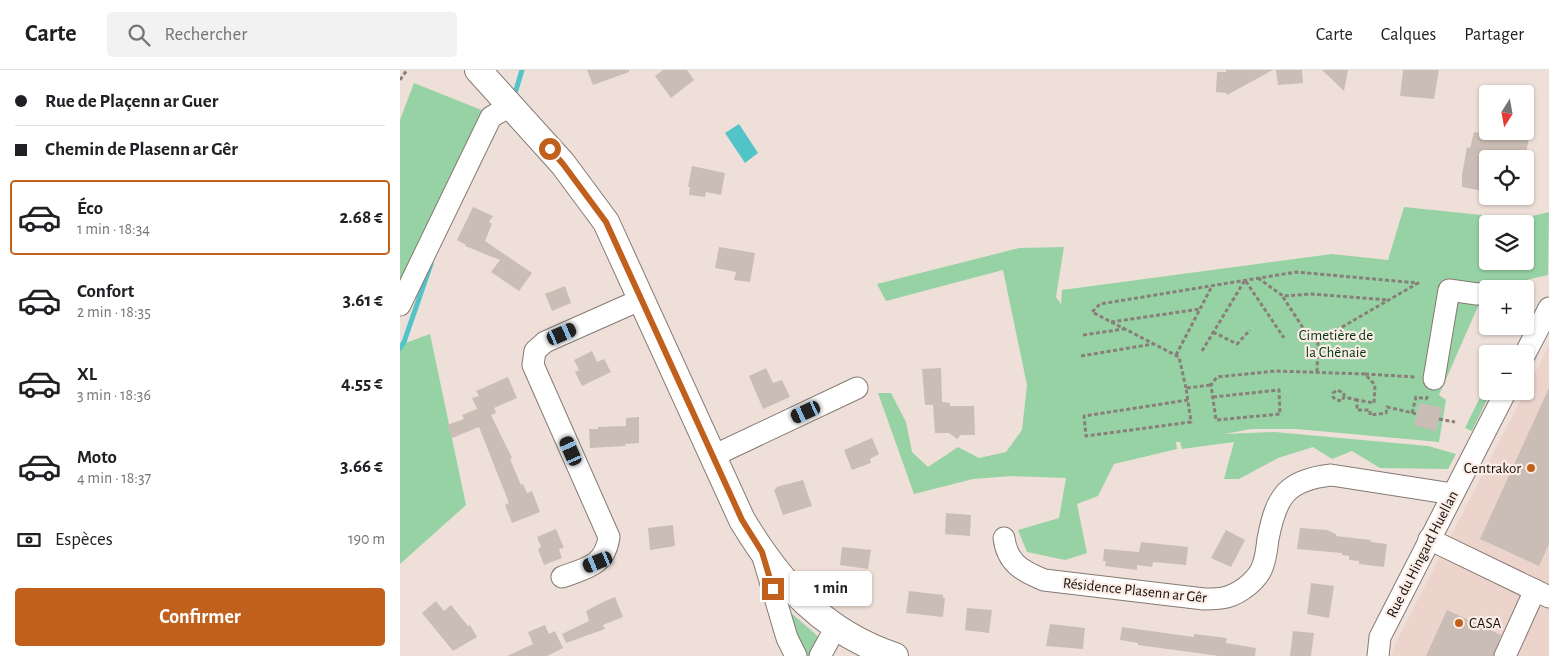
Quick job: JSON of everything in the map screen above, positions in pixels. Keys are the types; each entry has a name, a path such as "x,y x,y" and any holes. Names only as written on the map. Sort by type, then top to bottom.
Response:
{"main road":[{"path":"478,70 563,164 606,222 742,520 762,552 804,602 819,616 853,639 895,656"}],"street":[{"path":"400,305 490,118 510,106"},
{"path":"1434,379 1449,290 1479,294"},
{"path":"562,577 598,562 606,552 609,538 533,365 534,352 545,342 642,299"},
{"path":"1530,345 1549,308"},
{"path":"713,456 857,388"},
{"name":"Rue du Hingard Huellan","path":"1366,656 1372,643 1379,647 1429,539 1501,400"},
{"name":"Résidence Plasenn ar Gêr","path":"1004,538 1008,554 1012,560 1029,574 1044,580 1217,599 1233,595 1255,578 1263,566 1275,509 1288,491 1300,483 1331,475 1453,494"},
{"path":"1429,539 1542,593 1505,656"},
{"path":"762,552 788,638 796,656"},
{"path":"820,656 836,627"}],"path":[{"path":"400,80 407,70"},
{"path":"1188,400 1084,416 1086,436 1190,422 1188,400 1180,357 1092,312 1100,304 1245,280 1296,272 1418,283 1318,341 1311,340 1283,296 1258,278"},
{"path":"1202,351 1245,280"},
{"path":"1245,280 1284,338"},
{"path":"1176,355 1212,286"},
{"path":"1283,296 1311,294 1389,300"},
{"path":"1111,322 1200,309"},
{"path":"1083,335 1124,329"},
{"path":"1213,332 1237,344 1250,330"},
{"path":"1317,372 1318,341"},
{"path":"1081,356 1154,344"},
{"path":"1186,388 1211,385 1217,377 1276,370 1434,379 1426,399 1416,397 1412,413"},
{"path":"1344,397 1374,403 1375,384 1365,374"},
{"path":"1211,385 1216,420 1280,414 1279,390 1213,397"},
{"path":"1357,400 1357,410 1370,410 1370,415 1386,413 1387,407 1417,414"},
{"path":"1439,419 1455,422"}],"shaded area":[{"path":"1549,345 1549,656 1391,656 1395,644 1521,400 1534,400 1534,374"}],"green space":[{"path":"414,83 484,111 400,289 400,120"},
{"name":"Cimetière de la Chênaie","path":"1404,207 1481,215 1479,215 1479,270 1534,270 1534,216 1549,212 1548,275 1526,280 1479,280 1479,304 1439,395 1446,400 1439,442 1296,429 1251,429 1225,434 1275,432 1428,446 1456,454 1448,469 1380,468 1352,451 1332,459 1313,447 1278,458 1239,479 1224,479 1234,442 1182,449 1180,442 1176,442 1177,449 1114,464 1098,496 1077,504 1087,553 1065,560 1027,552 1018,530 1059,518 1066,478 1012,476 973,479 914,494 878,393 891,393 906,422 912,452 928,467 958,447 979,458 1006,452 1022,430 1027,385 1003,270 886,301 877,284 1019,248 1064,247 1056,297 1061,304 1062,290 1332,254 1388,260"},
{"path":"430,334 466,505 400,564 400,345"},
{"path":"1479,399 1487,400 1472,431 1465,428"},
{"path":"783,606 820,638 811,656 803,656"}],"water":[{"path":"739,124 758,153 745,163 725,133"}],"building":[{"path":"587,70 629,70 629,72 593,85"},
{"path":"663,70 687,70 694,80 671,98 655,76"},
{"path":"1226,70 1273,70 1227,95 1226,93 1216,92 1217,72 1226,72"},
{"path":"1276,70 1302,70 1303,83 1278,85"},
{"path":"1322,70 1348,70 1344,91"},
{"path":"1403,70 1439,70 1434,99 1400,96"},
{"path":"1474,132 1479,133 1479,140 1528,140 1527,150 1479,150 1479,190 1462,187 1467,147 1470,148"},
{"path":"692,166 725,173 721,195 706,192 705,197 689,195 690,187 688,187"},
{"path":"473,207 493,216 489,222 492,224 485,241 532,273 519,291 491,272 500,260 465,246 457,240"},
{"path":"719,247 755,253 750,282 734,280 736,272 715,268"},
{"path":"565,286 571,303 552,311 545,294"},
{"path":"592,351 597,362 604,359 611,372 582,386 575,372 579,370 574,360"},
{"path":"766,368 773,383 782,380 790,397 763,409 749,376"},
{"path":"941,368 942,402 950,403 950,406 974,406 975,435 961,435 957,439 949,433 935,433 933,405 925,405 922,369"},
{"path":"508,377 517,398 494,408 496,413 491,415 512,458 510,459 521,485 523,484 527,493 532,491 540,512 512,523 505,505 509,503 479,427 452,438 447,425 464,419 462,415 477,409 472,398 479,396 476,391"},
{"name":"Centrakor","path":"1549,388 1549,544 1539,566 1480,539"},
{"path":"1420,403 1442,408 1436,431 1414,425"},
{"path":"639,417 639,443 625,444 625,446 590,448 589,429 626,426 626,418"},
{"path":"872,438 879,454 870,459 871,463 852,470 844,450"},
{"path":"803,480 812,506 783,515 774,490 776,487"},
{"path":"946,513 971,515 970,536 945,534"},
{"path":"673,525 675,546 650,550 648,528"},
{"path":"1300,528 1327,530 1336,534 1336,536 1387,544 1384,567 1359,564 1359,561 1349,560 1349,556 1342,555 1342,553 1297,549"},
{"path":"556,529 564,548 559,549 562,558 544,565 538,549 541,547 537,537"},
{"path":"1226,530 1245,540 1231,567 1211,558"},
{"path":"1141,542 1188,547 1186,565 1153,562 1152,567 1137,565 1137,570 1105,566 1106,561 1103,561 1104,549 1139,552"},
{"path":"842,547 871,550 868,569 840,565"},
{"path":"1311,583 1334,586 1329,618 1307,614"},
{"path":"909,591 943,595 943,598 945,598 943,617 906,613"},
{"path":"615,597 623,617 603,625 605,629 566,643 562,634 589,621 586,611"},
{"path":"436,601 444,611 451,605 468,626 470,625 477,637 453,651 422,613"},
{"path":"967,608 992,610 989,633 965,630"},
{"name":"CASA","path":"1447,610 1501,635 1493,656 1426,656"},
{"path":"1050,624 1085,628 1083,649 1046,646"},
{"path":"545,625 549,634 555,631 563,648 547,656 507,656 533,644 528,632"},
{"path":"1122,627 1194,637 1194,634 1227,638 1226,643 1256,648 1255,656 1219,656 1138,645 1138,643 1120,640"},
{"path":"1293,631 1314,633 1311,656 1290,656"}],"waterway":[{"path":"516,90 522,70"},
{"path":"400,348 404,342 431,264"}],"place":[{"name":"Centrakor","path":"1531,468"},
{"name":"CASA","path":"1459,623"}],"route":[{"path":"550,149 606,222 742,520 762,552 773,589"}]}
